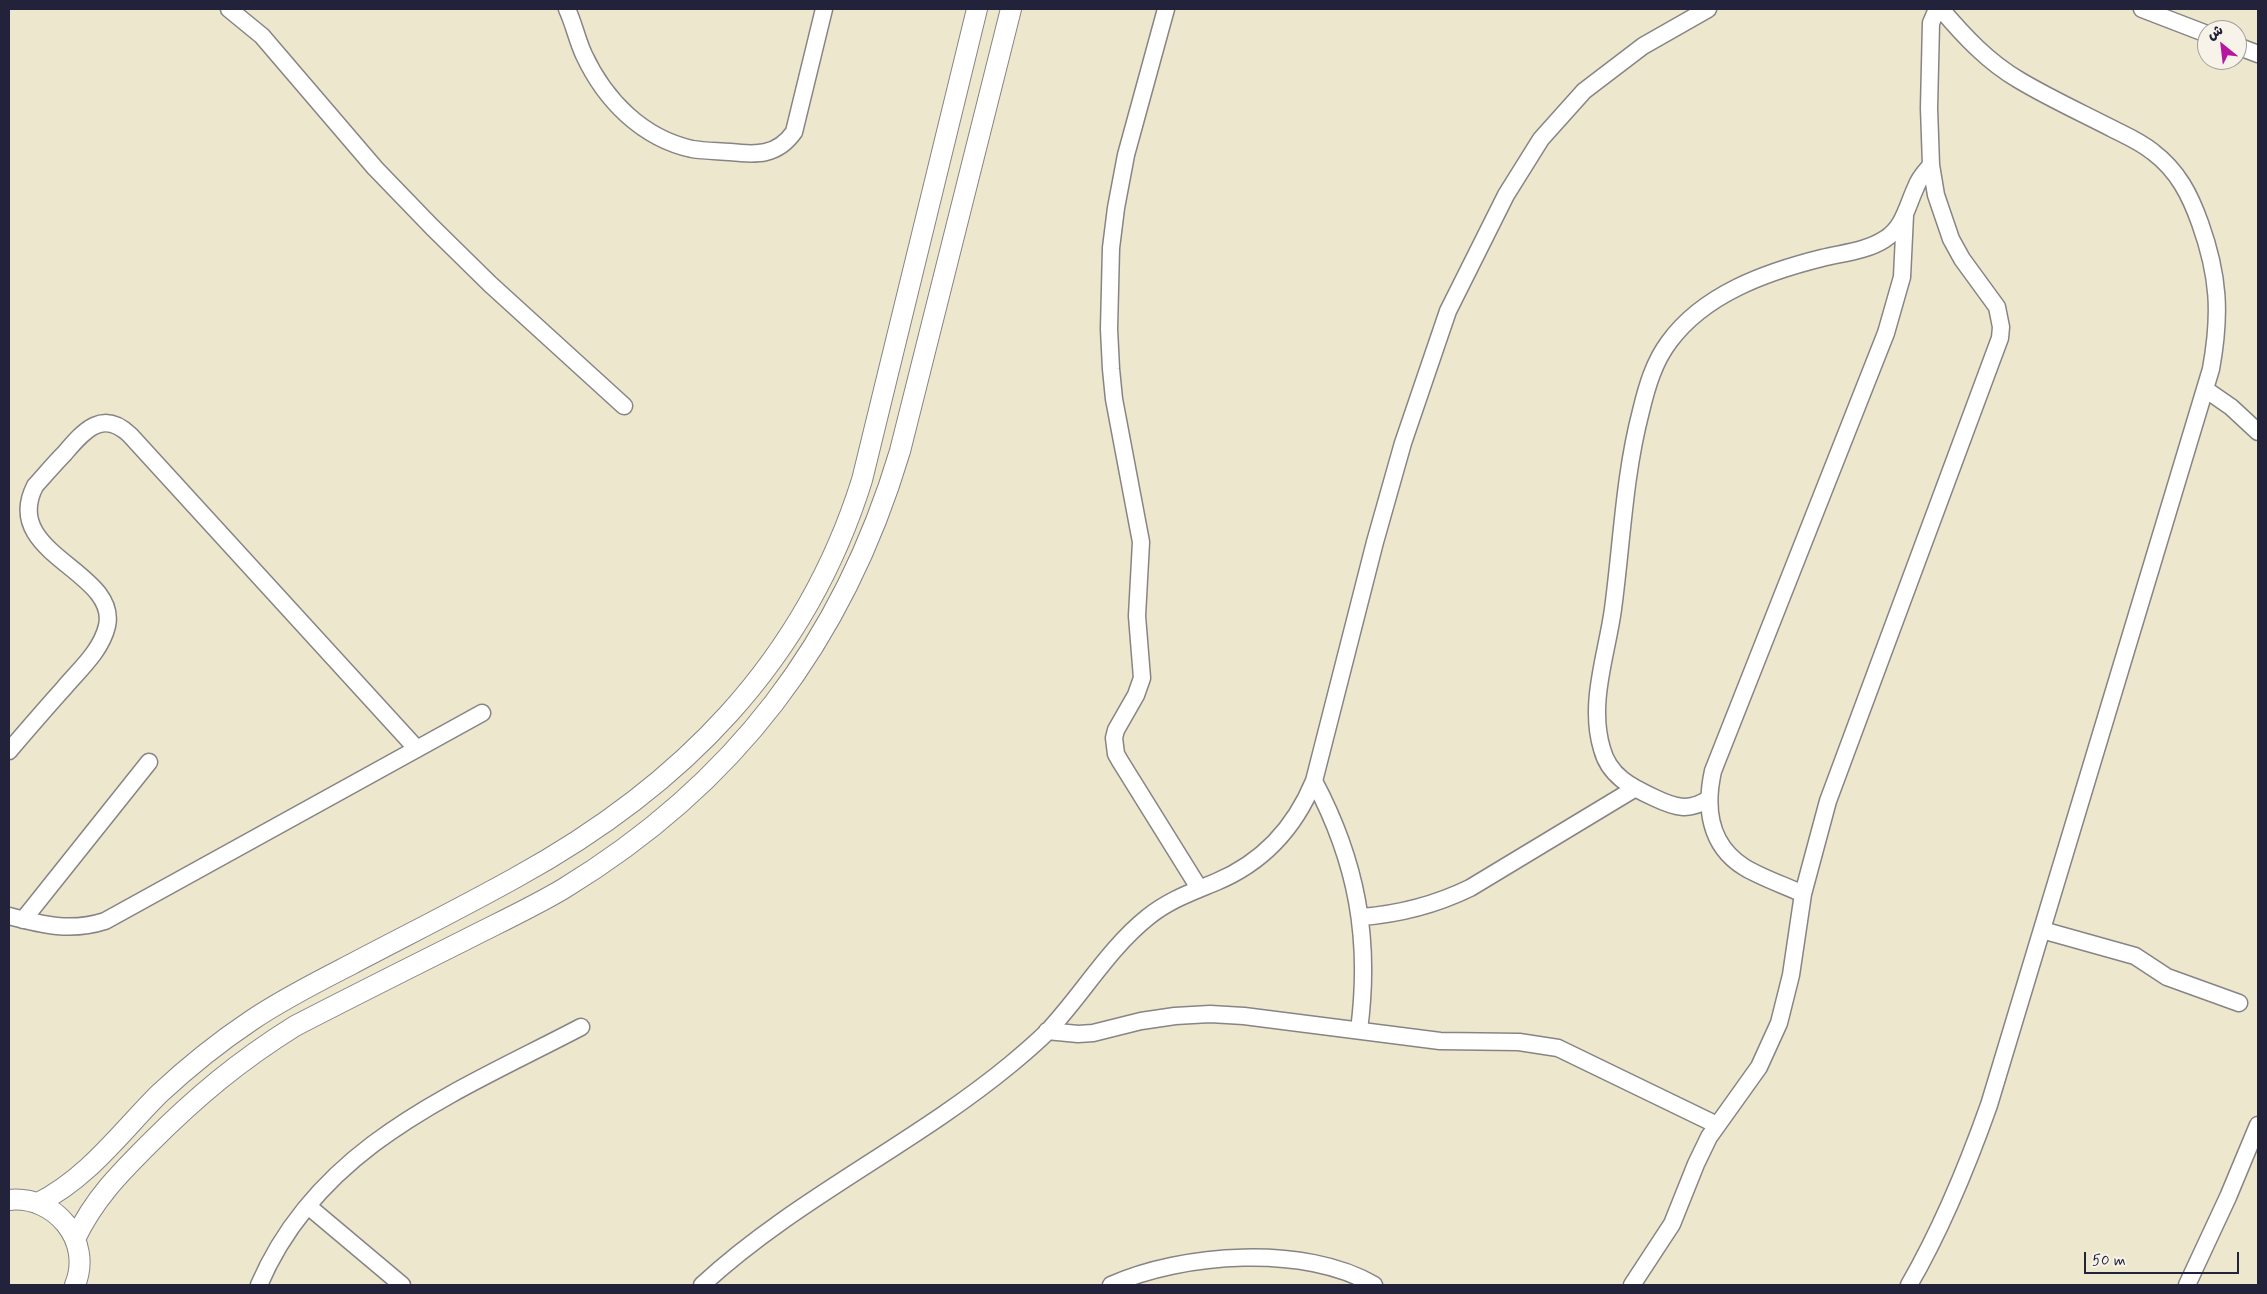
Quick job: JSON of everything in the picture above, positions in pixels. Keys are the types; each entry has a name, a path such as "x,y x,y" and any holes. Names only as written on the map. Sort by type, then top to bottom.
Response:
{"street":[{"path":"229,9 262,36 375,168 432,227 490,284 624,406"},
{"path":"567,9 593,74 606,93 636,123 665,140 692,149 755,154 774,151 782,146 794,132 824,9"},
{"path":"38,1203 54,1195 82,1174 188,1068 254,1018 302,990 543,862 633,802 690,753 745,697 791,636 811,603 832,562 853,510 862,480 977,9"},
{"path":"75,1239 91,1209 116,1178 184,1109 224,1074 258,1049 295,1026 534,905 634,842 700,786 758,725 784,692 808,657 850,580 886,497 900,451 1012,9"},
{"path":"1166,9 1126,155 1111,248 1109,296 1111,369 1114,400 1137,511 1141,542 1137,616 1142,662 1142,678 1136,695 1116,730 1114,746 1120,762 1199,888"},
{"path":"702,1285 768,1230 988,1082 1048,1031 1122,940 1136,927 1166,904 1234,874 1268,850 1296,818 1314,780 1375,542 1403,443 1448,311 1501,204 1541,139 1584,91 1643,46 1708,9"},
{"path":"1632,1285 1672,1224 1696,1164 1717,1125 1759,1067 1780,1023 1792,975 1803,894 1828,801 2000,338 2001,327 1997,307 1962,259 1951,238 1936,195 1931,165 1928,108 1931,23 1939,9 1975,47 1995,64 2035,89 2152,151 2166,162 2185,187 2192,200 2208,245 2217,288 2217,331 2211,369 1989,1105 1971,1158 1949,1209 1909,1285"},
{"path":"2142,9 2197,30"},
{"path":"1708,799 1693,807 1678,808 1634,789 1613,772 1602,751 1598,736 1597,705 1611,626 1625,494 1632,451 1646,392 1658,358 1680,328 1693,315 1724,294 1777,272 1875,245 1894,232 1905,215 1916,186 1931,165"},
{"path":"1803,894 1744,867 1734,859 1717,837 1712,823 1708,799 1713,771 1886,333 1902,276 1905,215"},
{"path":"2205,389 2231,407 2258,432"},
{"path":"9,751 95,651 106,627 107,609 100,596 38,540 27,519 27,507 29,496 35,486 83,432 98,424 107,423 116,425 130,435 417,749"},
{"path":"149,762 16,918 62,928 90,926 105,921 482,713"},
{"path":"1314,780 1328,806 1342,842 1356,888 1361,917 1364,974 1359,1030"},
{"path":"1361,917 1406,911 1450,898 1470,888 1634,789"},
{"path":"2042,930 2136,956 2166,977 2239,1003"},
{"path":"1048,1031 1078,1034 1093,1033 1150,1020 1210,1014 1244,1016 1440,1041 1519,1042 1558,1048 1717,1125"},
{"path":"259,1285 275,1254 308,1206 346,1166 392,1129 418,1112 581,1027"},
{"path":"2187,1285 2228,1197 2258,1125"},
{"path":"9,1200 25,1200 38,1203 60,1217 75,1239 79,1252 79,1266 75,1285"},
{"path":"308,1206 402,1285"},
{"path":"1112,1285 1133,1276 1173,1265 1237,1258 1302,1262 1333,1268 1374,1285"}]}
